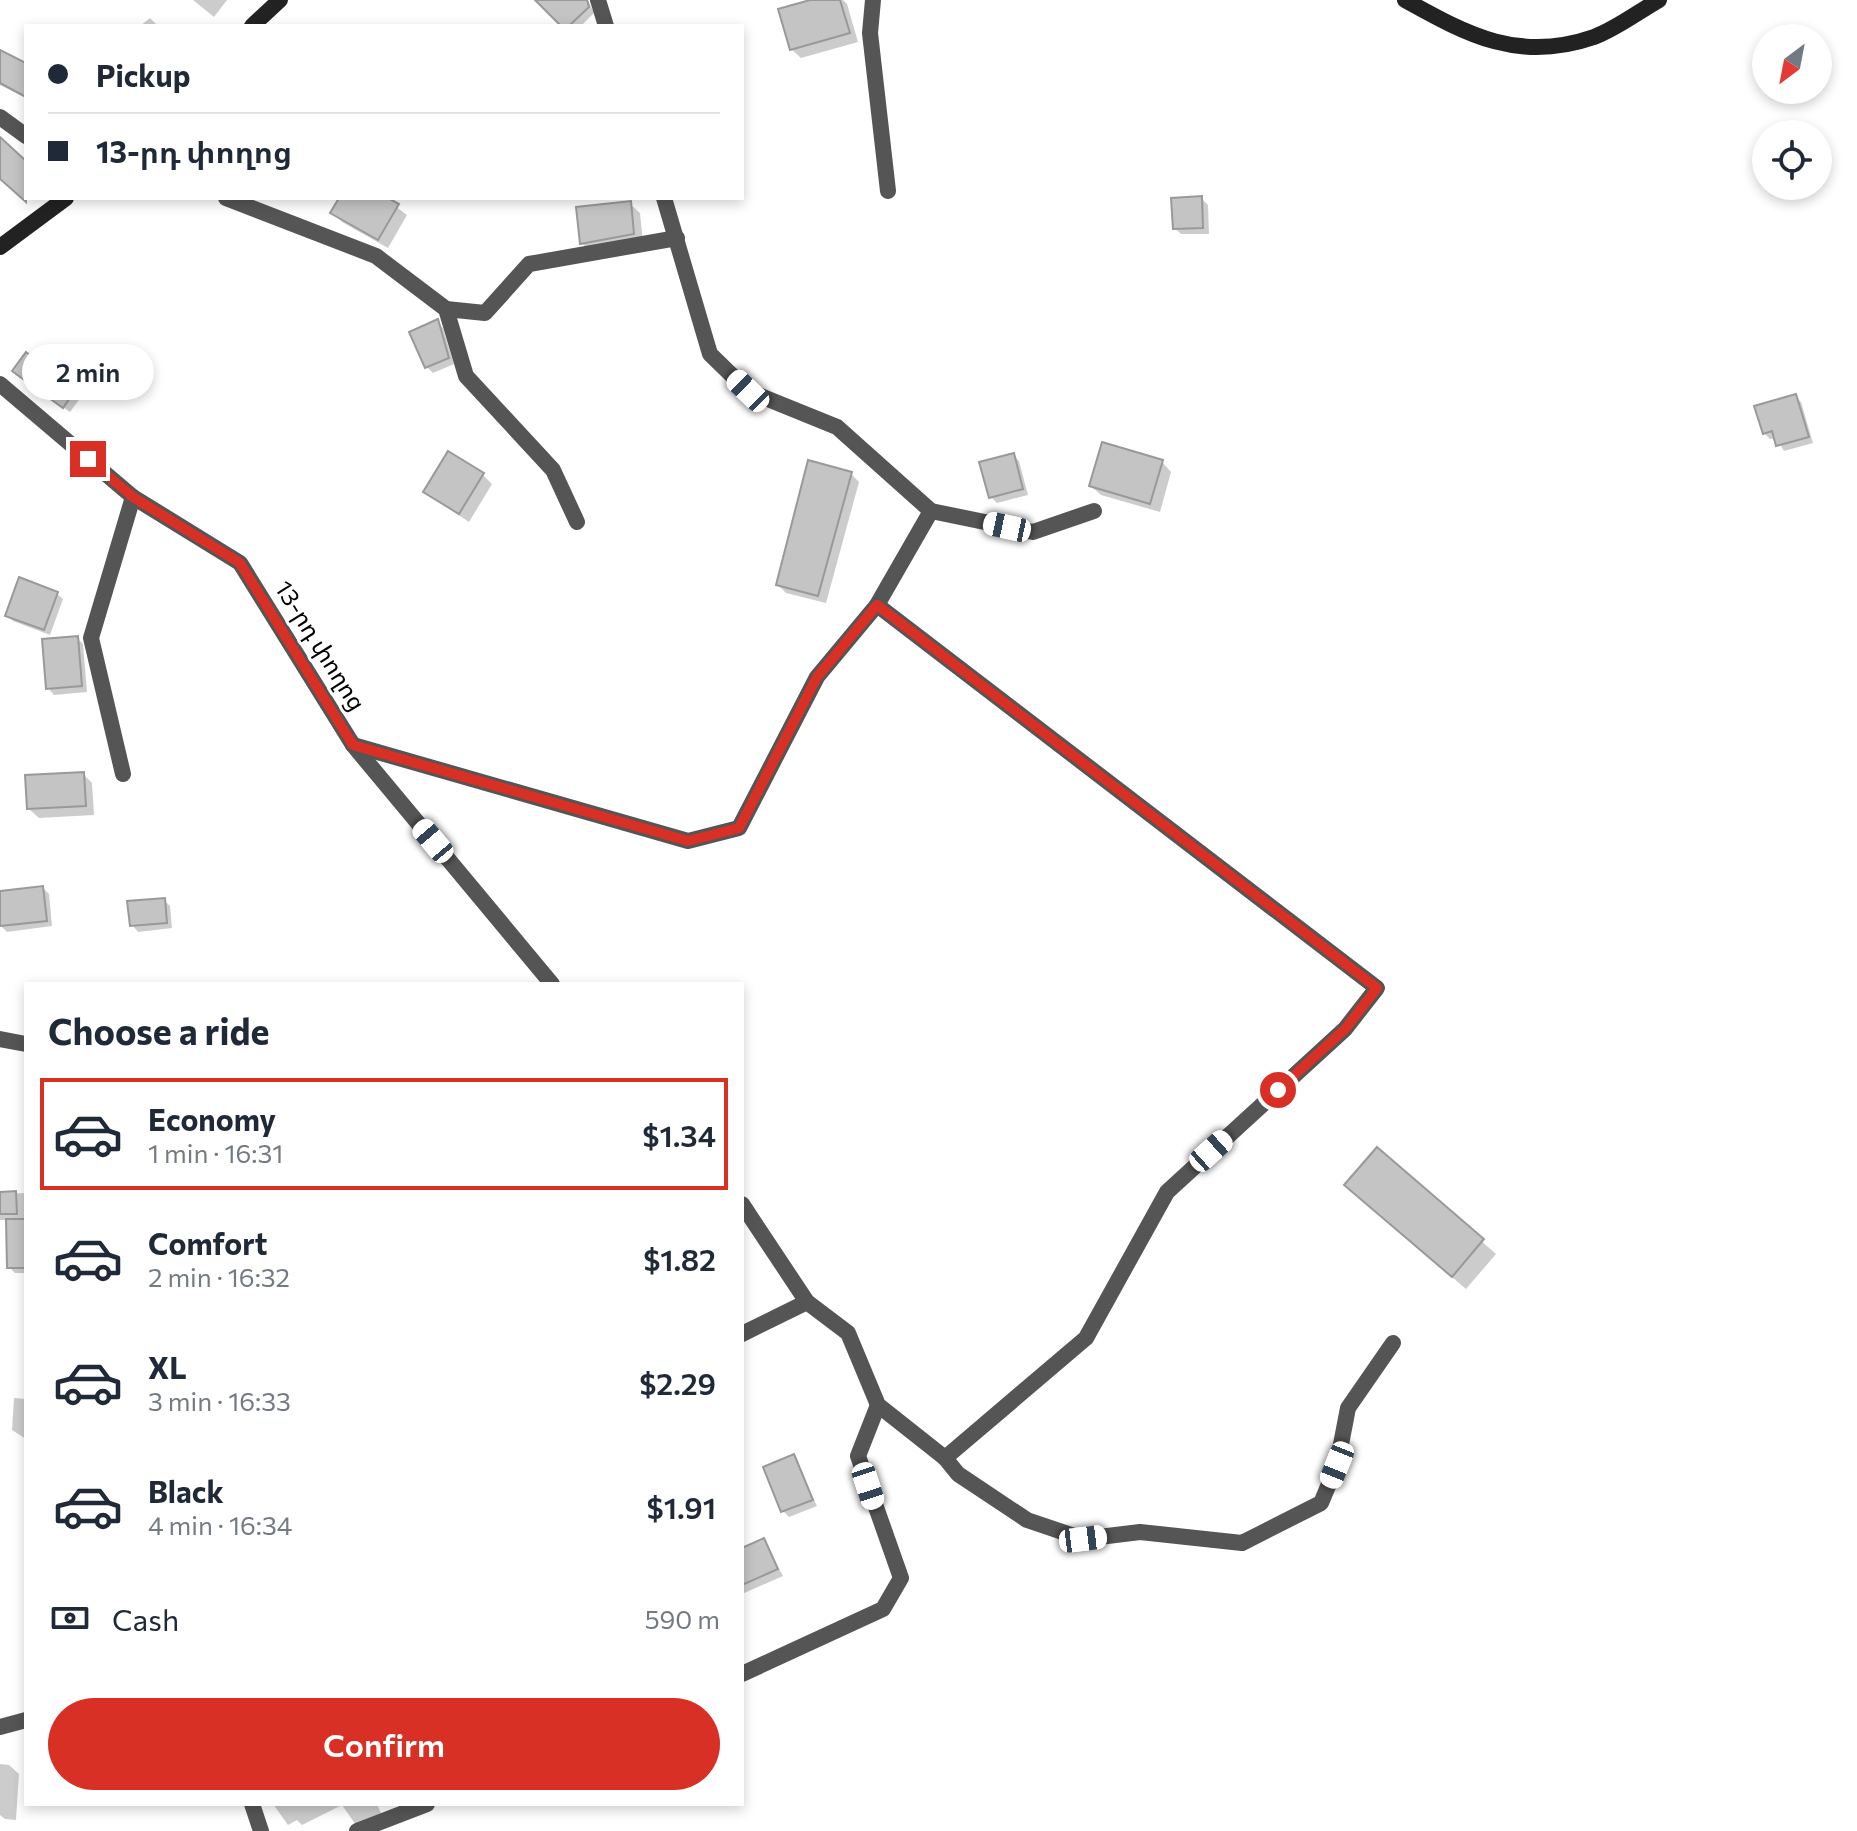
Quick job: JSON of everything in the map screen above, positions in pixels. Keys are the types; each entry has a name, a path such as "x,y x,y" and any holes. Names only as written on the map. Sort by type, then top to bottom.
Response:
{"main road":[{"path":"254,24 280,0"},
{"path":"1405,0 1464,32 1502,45 1533,48 1594,37 1659,0"},
{"path":"0,247 63,200"}],"street":[{"path":"598,0 605,24"},
{"path":"873,0 870,33 888,191"},
{"path":"0,117 24,135"},
{"path":"231,200 376,256 446,309 485,313 529,264 677,238"},
{"path":"665,200 710,354 748,391 837,427 931,511 1033,532 1094,511"},
{"path":"446,309 466,376 553,470 577,522"},
{"name":"13-րդ փողոց","path":"0,384 133,497 240,563 353,745 550,982"},
{"path":"123,774 91,638 133,497"},
{"path":"353,745 688,841 739,828 817,677 877,605 931,511"},
{"path":"877,605 1377,988 1345,1029 1167,1192 1086,1338 945,1458"},
{"path":"0,1039 24,1044"},
{"path":"744,1207 807,1302 848,1333 878,1405 945,1458 958,1474 1027,1520 1083,1539 1140,1532 1242,1543 1321,1503 1337,1465 1348,1408 1393,1343"},
{"path":"744,1333 807,1302"},
{"path":"744,1673 883,1609 901,1578 858,1456 878,1405"},
{"path":"0,1727 24,1721"},
{"path":"253,1806 261,1831"},
{"path":"357,1831 422,1806"}],"building":[{"path":"535,0 587,0 589,7 571,24 559,24"},
{"path":"810,0 840,0 850,33 790,50 778,9"},
{"path":"0,50 24,62 24,96 0,83"},
{"path":"0,137 24,159 26,202 0,179"},
{"path":"1202,196 1203,228 1173,229 1171,198"},
{"path":"338,200 392,200 399,204 378,240 330,213"},
{"path":"631,201 634,234 580,244 576,207"},
{"path":"438,319 449,358 425,368 409,332"},
{"path":"26,352 76,389 63,408 12,371"},
{"path":"1796,394 1809,437 1776,446 1772,431 1763,434 1754,406"},
{"path":"1102,442 1163,460 1150,504 1089,486"},
{"path":"448,451 484,473 459,514 423,492"},
{"path":"1014,453 1023,489 989,498 979,462"},
{"path":"808,460 852,472 818,596 776,585"},
{"path":"19,577 58,592 44,630 5,616"},
{"path":"78,636 82,686 46,689 42,639"},
{"path":"84,772 86,806 27,809 25,775"},
{"path":"43,886 47,921 0,926 0,891"},
{"path":"165,898 167,923 130,926 127,901"},
{"path":"1377,1147 1484,1239 1452,1277 1344,1185"},
{"path":"16,1191 17,1214 0,1214 0,1192"},
{"path":"6,1219 24,1219 24,1268 7,1268"},
{"path":"794,1454 813,1500 781,1512 763,1467"},
{"path":"764,1538 778,1569 744,1584 744,1547"}],"route":[{"path":"88,459 133,497 240,563 353,745 688,841 739,828 817,677 877,605 1377,988 1345,1029 1278,1090"}]}
